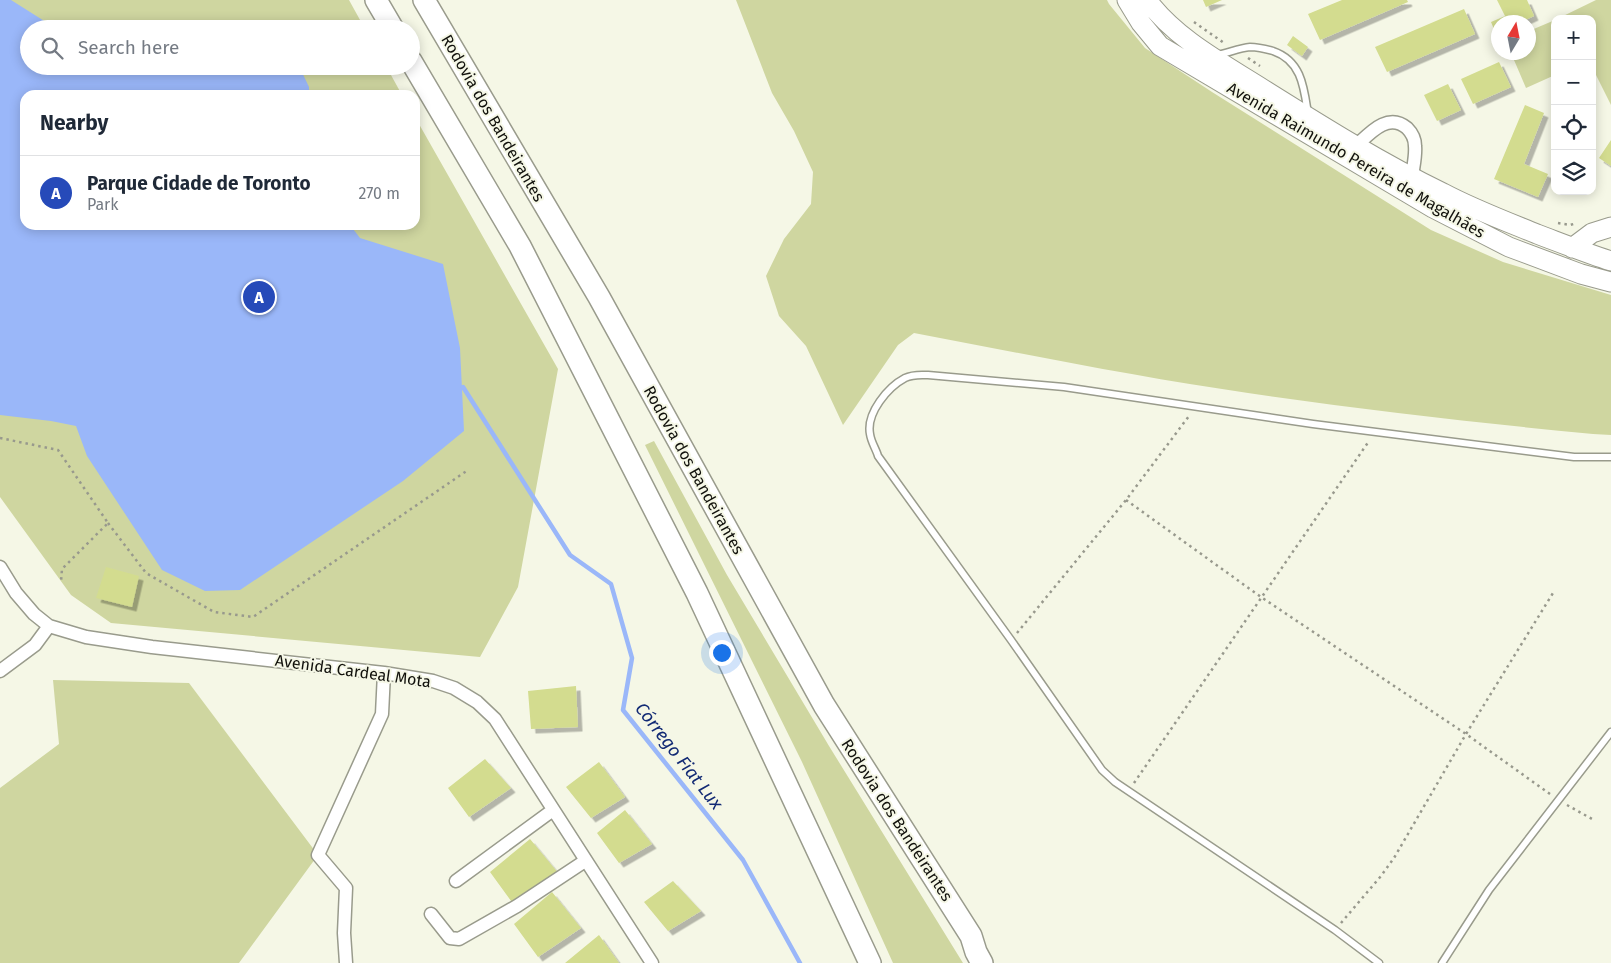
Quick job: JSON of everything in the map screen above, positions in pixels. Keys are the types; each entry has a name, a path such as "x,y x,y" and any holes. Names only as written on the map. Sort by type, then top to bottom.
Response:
{"highway":[{"path":"376,0 388,20"},
{"name":"Rodovia dos Bandeirantes","path":"424,0 599,297 824,705 971,936"},
{"path":"419,75 520,246 692,584 870,963"},
{"path":"971,936 982,963"},
{"path":"971,936 988,951 997,963"}],"main road":[{"name":"Avenida Raimundo Pereira de Magalhães","path":"1127,0 1141,23 1160,46 1433,208 1508,247 1581,274 1610,282"},
{"name":"Avenida Raimundo Pereira de Magalhães","path":"1147,0 1157,14 1180,34 1212,56 1309,118 1412,177 1487,214 1572,248 1610,258"},
{"path":"1572,248 1592,233 1611,227"},
{"path":"1610,258 1610,282"}],"street":[{"path":"1357,145 1380,125 1393,122 1405,126 1414,138 1415,145 1412,177"},
{"name":"Avenida Cardeal Mota","path":"0,567 16,593 34,614 49,626 86,637 152,647 384,673 432,681 454,688 477,702 495,719 652,963"},
{"path":"0,671 35,645 49,626"},
{"path":"346,963 344,933 346,888 318,855 382,714 384,673"},
{"path":"456,881 553,810"},
{"path":"431,914 450,938 460,939 517,906 585,861"}],"lane":[{"path":"1212,56 1251,47 1263,48 1279,54 1296,67 1301,76 1309,118"},
{"path":"1379,963 1335,930 1115,782 1102,770 878,456 870,434 872,418 877,406 895,384 907,377 916,375 1064,387 1376,432 1574,457 1611,457"},
{"path":"1442,963 1489,890 1611,732"}],"path":[{"path":"1011,640 1126,500 1195,407"},
{"path":"1128,791 1376,432"},
{"path":"0,438 58,450 108,523 146,573 214,612 253,617 468,470"},
{"path":"1126,500 1261,597 1466,734 1558,800 1592,819"},
{"path":"61,582 62,568 108,523"},
{"path":"1335,930 1394,858 1466,734 1553,593"}],"green space":[{"path":"0,0 349,0 360,20 20,20 20,75 391,75 399,90 20,90 20,230 420,230 420,126 558,369 518,587 480,657 111,623 71,595 0,497"},
{"path":"736,0 1107,0 1145,48 1431,230 1503,262 1611,295 1611,435 1420,416 1206,387 1122,373 914,333 898,345 843,425 806,346 779,316 766,276 784,239 811,204 813,172 794,131 772,93"},
{"path":"1596,0 1611,0 1611,105 1596,75 1596,15 1565,15"},
{"path":"1551,22 1551,77 1526,88 1514,60 1536,60 1536,28"},
{"path":"654,441 727,575 829,746 963,963 893,963 802,762 645,445"},
{"path":"53,680 189,683 318,855 239,963 0,963 0,788 59,744"}],"water":[{"path":"0,0 11,0 43,20 20,20 20,75 303,75 309,87 309,90 20,90 20,230 354,230 360,238 443,264 460,348 464,431 403,481 240,590 205,591 162,570 87,456 76,426 0,415"}],"building":[{"path":"1203,0 1222,0 1206,7"},
{"path":"1342,0 1407,0 1408,2 1320,40 1308,14"},
{"path":"1497,0 1527,0 1534,15 1504,15"},
{"path":"1464,9 1475,34 1387,72 1375,47"},
{"path":"1293,36 1308,47 1302,56 1287,45"},
{"path":"1499,62 1511,87 1473,104 1461,79"},
{"path":"1448,84 1461,110 1437,121 1424,95"},
{"path":"1525,105 1544,113 1524,164 1548,174 1538,197 1494,179"},
{"path":"1611,140 1611,166 1599,158"},
{"path":"106,567 139,576 132,607 96,598"},
{"path":"576,686 578,727 531,729 528,691"},
{"path":"485,759 511,788 469,817 448,788"},
{"path":"599,762 625,797 591,818 566,787"},
{"path":"625,810 652,844 619,863 597,833"},
{"path":"530,839 559,874 514,905 490,872"},
{"path":"673,881 701,911 668,931 644,902"},
{"path":"552,892 581,928 538,957 514,924"},
{"path":"599,935 619,963 565,963"}],"waterway":[{"name":"Córrego Fiat Lux","path":"463,387 570,555 611,584 632,658 623,710 743,860 800,963"}],"place":[{"name":"Parque Cidade de Toronto","path":"259,297"}]}
